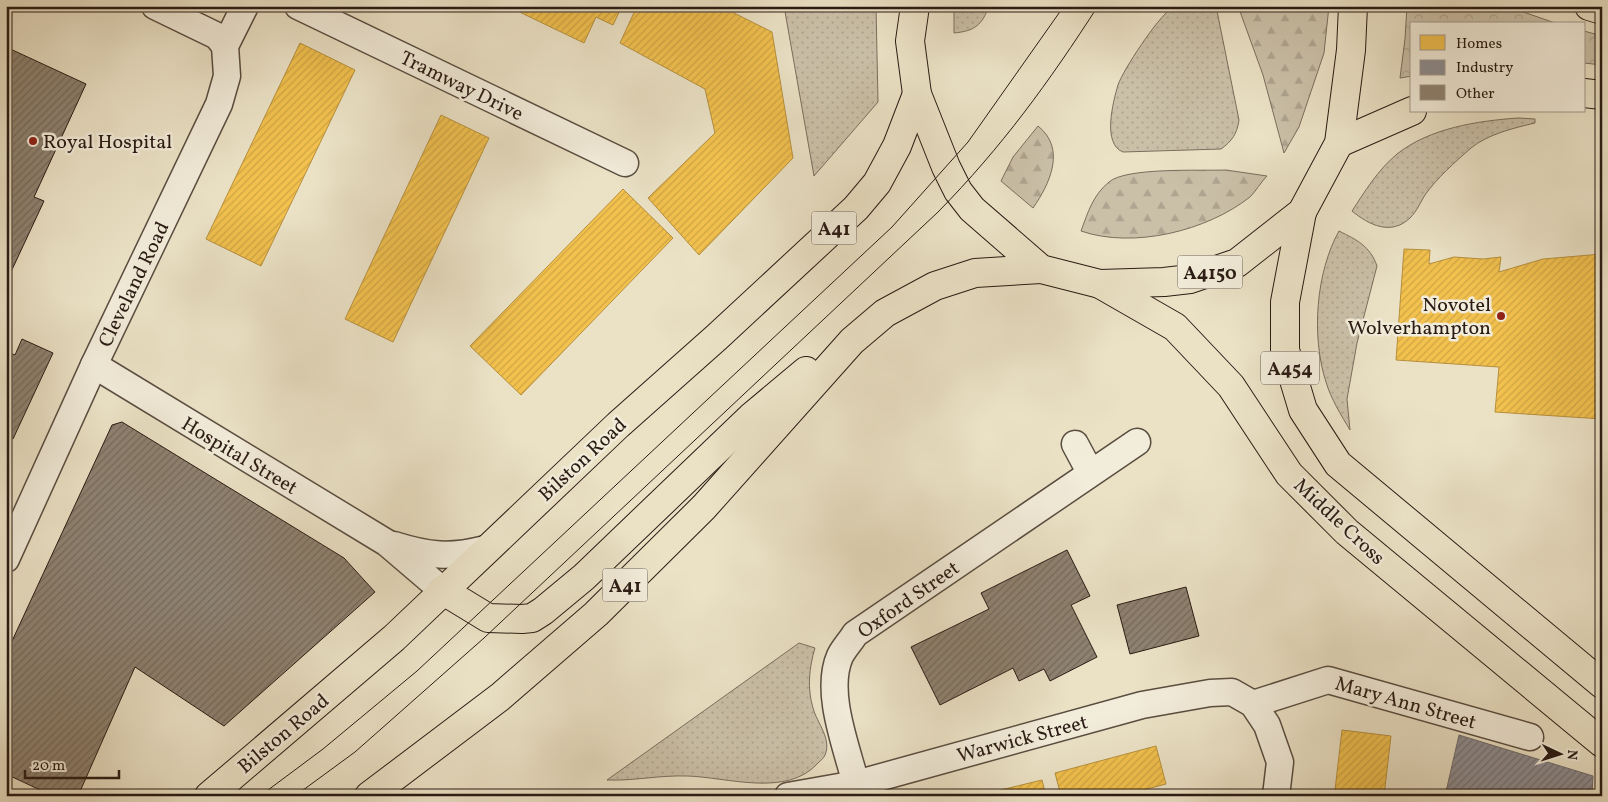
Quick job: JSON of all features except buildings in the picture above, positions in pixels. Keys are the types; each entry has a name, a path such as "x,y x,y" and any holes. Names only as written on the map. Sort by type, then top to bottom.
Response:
{"highway":[{"name":"A4150","path":"899,6 910,41 917,94 946,167 958,191 972,209 1041,268 1100,284 1164,282 1190,279 1237,263 1302,212 1339,143 1351,50 1353,6"},
{"name":"A4150","path":"910,41 916,6"},
{"path":"1589,6 1602,10"},
{"name":"Bilston Road","path":"209,796 394,638 442,590 618,425 717,337 856,208 878,183 897,146 917,94"},
{"path":"1586,94 1602,95"},
{"path":"1339,143 1410,112"},
{"name":"Middle Cross","path":"1302,212 1285,302 1285,350 1303,410 1338,464 1602,684"},
{"name":"A41","path":"369,796 500,697 596,614 704,507 852,341 885,313 935,286 975,273 1041,268"},
{"name":"Middle Cross","path":"1100,284 1175,327 1231,386 1289,474 1347,532 1602,743"},
{"path":"442,590 488,618 532,618 584,577 751,417 801,374 852,341"}],"street":[{"path":"155,6 211,33 225,46 245,6"},
{"name":"Tramway Drive","path":"298,6 625,163"},
{"name":"Cleveland Road","path":"6,559 94,365 219,104 227,76 225,46"},
{"name":"Hospital Street","path":"94,365 387,543"},
{"name":"Oxford Street","path":"856,784 838,714 834,678 840,656 855,634 1090,472 1137,442"},
{"path":"1074,444 1090,472"},
{"path":"387,543 431,555 465,554 486,549"},
{"path":"387,543 442,590"},
{"name":"Mary Ann Street","path":"1253,704 1328,680 1530,737"},
{"name":"Warwick Street","path":"788,796 856,784 1142,705 1210,693 1232,692 1253,704"},
{"path":"1253,704 1267,725 1280,762 1276,796"}],"green space":[{"path":"784,6 876,6 878,102 814,176"},
{"path":"954,6 989,6 984,18 977,26 967,31 954,33"},
{"path":"1182,6 1211,6 1217,11 1239,120 1237,129 1231,140 1221,149 1123,152 1117,148 1111,132 1112,112 1118,85 1134,56 1158,22 1171,9"},
{"path":"1238,6 1329,6 1324,53 1299,127 1284,153 1263,75"},
{"path":"1407,6 1506,6 1552,22 1410,22 1410,76 1400,78"},
{"path":"1586,32 1602,36 1602,65 1586,63"},
{"path":"1518,118 1535,119 1535,123 1493,135 1471,148 1435,182 1417,210 1403,223 1395,226 1380,227 1366,221 1352,211 1384,167 1397,154 1410,145 1454,127"},
{"path":"1038,126 1047,135 1052,145 1053,156 1052,167 1045,189 1033,208 1001,181 1013,157"},
{"path":"1226,170 1267,176 1250,197 1233,209 1191,227 1146,237 1123,238 1101,236 1081,231 1099,192 1109,182 1118,177 1147,172"},
{"path":"1339,231 1367,249 1377,266 1357,343 1347,399 1350,430 1336,407 1328,388 1318,345 1318,305 1321,285 1331,247"},
{"path":"799,643 815,648 811,663 809,686 813,708 827,743 824,757 805,774 790,780 773,783 738,782 687,776 607,780"}],"tram line":[{"path":"260,796 323,749 417,671 892,227 968,142 1064,6"},
{"path":"295,796 355,752 484,638 938,212 983,163 1024,113 1098,6"}],"place":[{"name":"Royal Hospital","path":"33,141"},
{"name":"Novotel Wolverhampton","path":"1501,316"}]}
